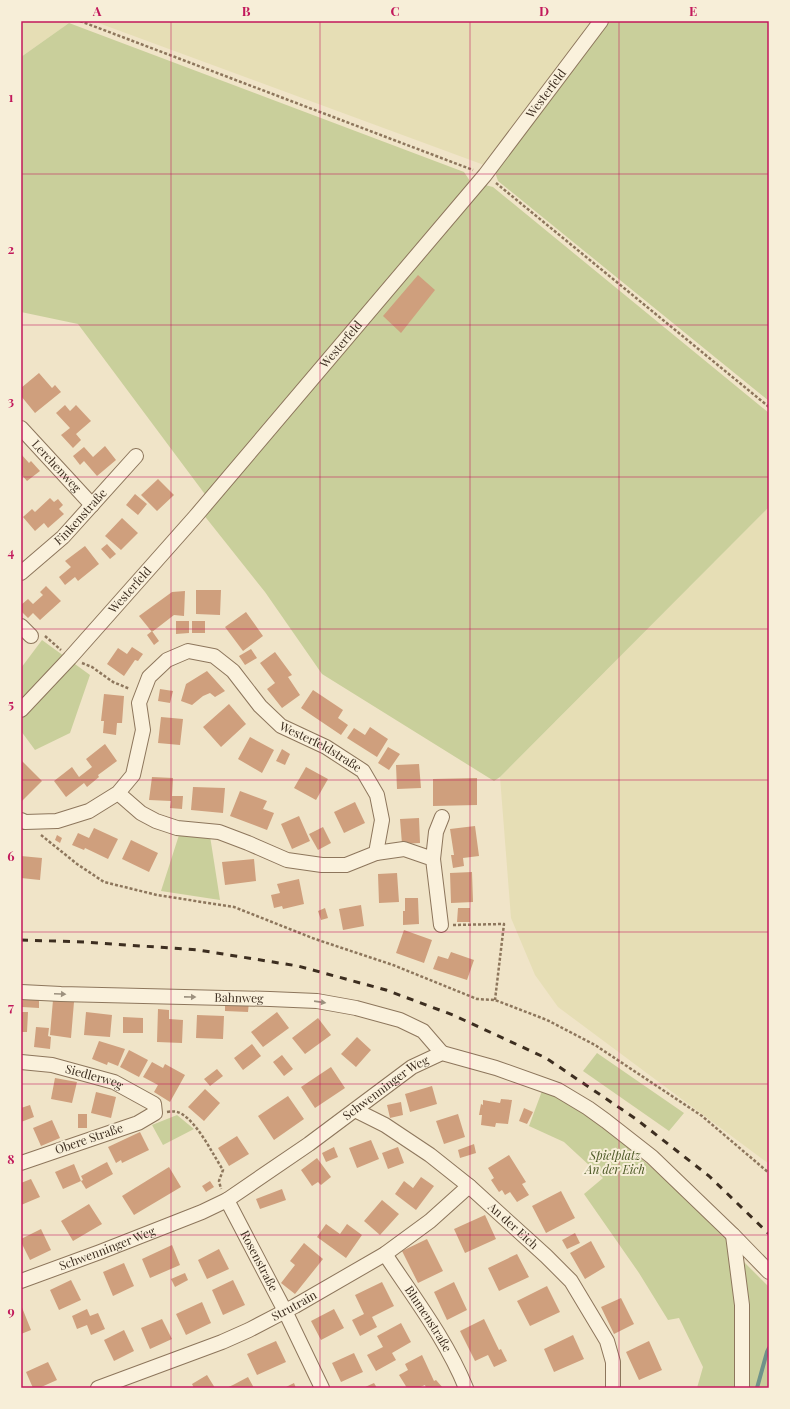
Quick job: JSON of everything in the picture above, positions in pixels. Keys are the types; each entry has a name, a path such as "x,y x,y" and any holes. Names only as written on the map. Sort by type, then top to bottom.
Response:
{"street":[{"name":"Westerfeld","path":"21,710 70,658 195,517 485,175 601,21"},
{"name":"Lerchenweg","path":"21,428 92,505"},
{"name":"Finkenstraße","path":"21,572 64,537 136,456"},
{"name":"Westerfeldstraße","path":"23,821 56,821 89,812 118,793 133,775 143,730 139,703 149,677 167,660 188,652 214,656 233,671 260,706 281,726 326,747 363,771 377,795 382,820 376,853"},
{"path":"118,793 141,813 156,821 177,828 219,832 286,860 322,865 346,865 376,853 404,849 433,860"},
{"path":"441,925 433,860 436,832 442,816"},
{"name":"Bahnweg","path":"21,992 316,1001 356,1008 400,1020 423,1031 442,1053"},
{"name":"Schwenninger Weg","path":"21,1281 202,1212 227,1200 355,1110 412,1067 442,1053 496,1068 558,1090 606,1120 652,1157 769,1272"},
{"name":"Siedlerweg","path":"21,1062 52,1065 114,1082 154,1104 155,1113"},
{"name":"An der Eich","path":"355,1110 385,1125 430,1155 469,1186 546,1256 571,1282 607,1341 613,1362 613,1388"},
{"name":"Obere Straße","path":"21,1163 138,1123 155,1113"},
{"name":"Strutrain","path":"98,1388 222,1342 285,1311 385,1254 430,1221 469,1186"},
{"name":"Rosenstraße","path":"227,1200 285,1311 322,1388"},
{"path":"733,1235 742,1305 742,1388"},
{"name":"Blumenstraße","path":"385,1254 444,1341 457,1365 466,1388"}],"path":[{"path":"80,21 485,175 769,407"},
{"path":"26,631 43,635 70,658 92,667 113,682 142,695"},
{"path":"23,821 77,864 104,882 157,895 234,907 315,939 393,966 477,999 495,1000 547,1020 595,1045 702,1116 769,1173"},
{"path":"441,925 504,924 495,1000"},
{"path":"155,1113 174,1111 183,1114 199,1131 223,1170 219,1181 222,1192 227,1200"}],"shaded area":[{"path":"21,21 63,21 69,23 21,57"},
{"path":"93,21 594,21 484,165"},
{"path":"769,507 769,1164 558,1007 535,975 511,918 500,777"}],"green space":[{"path":"606,21 769,21 769,401 498,181 494,169"},
{"path":"69,23 464,172 470,181 467,189 207,497 78,324 21,312 21,57"},
{"path":"485,185 493,187 769,413 769,507 500,777 494,781 322,674 265,592 203,514"},
{"path":"42,640 90,675 70,733 35,750 21,731 21,668"},
{"path":"179,835 210,836 220,900 161,891"},
{"path":"597,1053 684,1113 669,1131 583,1071"},
{"name":"Spielplatz An der Eich","path":"542,1091 565,1100 606,1129 704,1212 732,1242 738,1323 738,1388 697,1388 703,1367 679,1318 668,1320 639,1273 584,1194 603,1178 564,1142 529,1126"},
{"path":"177,1115 194,1129 163,1145 152,1125"},
{"path":"744,1262 769,1287 769,1388 749,1388 749,1344 742,1274"}],"building":[{"path":"418,275 435,290 401,333 383,316"},
{"path":"39,373 52,388 55,385 61,392 35,413 21,396 21,388"},
{"path":"65,405 70,411 76,405 91,421 76,434 81,440 73,448 61,435 70,428 56,413"},
{"path":"105,446 116,460 97,476 84,461 80,465 73,456 84,447 93,457"},
{"path":"21,454 29,463 31,461 40,471 27,481 21,474"},
{"path":"158,479 174,495 157,511 141,495"},
{"path":"135,494 147,504 138,515 126,505"},
{"path":"50,498 54,502 58,499 63,505 59,509 64,514 48,528 44,523 35,531 23,517 32,509 35,512"},
{"path":"122,518 138,533 121,550 105,536"},
{"path":"107,544 116,554 110,559 101,549"},
{"path":"85,546 99,564 78,581 75,577 65,585 59,577 71,567 65,561"},
{"path":"46,586 61,601 40,620 33,613 28,618 21,611 21,605 28,599 33,604 43,595 40,592"},
{"path":"196,590 221,590 220,615 196,614"},
{"path":"185,591 184,616 174,615 152,632 139,616 172,592"},
{"path":"246,612 263,636 243,651 225,627"},
{"path":"176,621 189,621 189,633 176,634"},
{"path":"192,621 205,621 205,633 192,633"},
{"path":"152,631 159,641 154,645 147,635"},
{"path":"132,647 143,654 138,661 135,660 124,676 107,664 118,648 127,654"},
{"path":"251,649 257,658 245,665 239,656"},
{"path":"275,652 292,675 288,677 300,695 282,708 267,689 275,683 260,663"},
{"path":"207,671 225,691 215,697 210,693 203,696 192,705 181,701 186,684"},
{"path":"160,689 173,691 170,703 158,701"},
{"path":"313,690 343,710 338,718 348,725 341,735 301,708"},
{"path":"104,694 124,696 122,723 117,723 116,735 103,733 104,721 101,721"},
{"path":"229,704 246,724 221,747 203,727"},
{"path":"161,717 183,719 180,745 158,743"},
{"path":"370,727 388,739 377,757 347,738 354,728 365,735"},
{"path":"250,737 274,750 262,773 238,759"},
{"path":"105,744 117,761 98,775 99,777 87,787 84,783 66,797 54,781 72,767 79,777 92,767 86,759"},
{"path":"388,747 400,754 389,770 378,763"},
{"path":"282,749 290,754 285,765 276,761"},
{"path":"21,760 42,781 22,801 21,799"},
{"path":"419,764 421,788 397,789 396,765"},
{"path":"306,767 328,779 316,800 294,788"},
{"path":"152,777 173,778 172,796 183,796 182,809 170,808 171,801 149,800"},
{"path":"477,778 477,805 433,806 433,779"},
{"path":"193,787 225,788 223,813 191,810"},
{"path":"240,791 267,801 263,809 274,813 267,830 230,816"},
{"path":"355,802 365,823 344,833 334,812"},
{"path":"299,816 310,841 292,849 281,824"},
{"path":"419,818 420,843 402,844 400,819"},
{"path":"475,826 479,856 463,858 464,866 453,868 451,855 454,855 450,829"},
{"path":"323,827 331,843 318,850 309,834"},
{"path":"94,828 118,839 108,859 85,848 84,850 72,845 78,833 89,838"},
{"path":"57,835 62,838 60,843 55,840"},
{"path":"131,840 158,853 149,872 122,859"},
{"path":"21,856 42,858 40,880 21,878"},
{"path":"254,859 256,881 225,885 222,862"},
{"path":"472,872 473,902 451,903 450,873"},
{"path":"397,873 399,902 379,903 378,874"},
{"path":"299,879 304,904 283,909 282,906 274,908 271,895 280,893 277,884"},
{"path":"405,898 418,898 419,924 403,925"},
{"path":"361,905 364,926 343,930 339,909"},
{"path":"325,908 328,918 321,920 318,911"},
{"path":"458,908 470,908 470,922 457,922"},
{"path":"404,930 432,940 424,963 396,953"},
{"path":"451,952 474,960 467,980 433,969 438,956 448,959"},
{"path":"23,995 39,996 39,1008 22,1007"},
{"path":"53,1000 74,1002 71,1038 50,1035"},
{"path":"225,1002 249,1002 248,1012 225,1011"},
{"path":"158,1009 169,1010 169,1019 183,1020 182,1043 157,1042"},
{"path":"21,1012 28,1012 27,1032 21,1032"},
{"path":"86,1012 112,1015 110,1037 84,1035"},
{"path":"277,1012 289,1028 263,1047 251,1032"},
{"path":"197,1015 224,1016 223,1039 196,1038"},
{"path":"123,1017 143,1018 143,1033 123,1033"},
{"path":"318,1018 331,1035 305,1054 292,1038"},
{"path":"36,1027 49,1028 48,1036 51,1037 50,1049 34,1047"},
{"path":"357,1037 371,1050 356,1067 341,1054"},
{"path":"99,1041 125,1049 118,1066 108,1062 107,1065 92,1059"},
{"path":"252,1044 261,1056 243,1070 234,1058"},
{"path":"129,1050 148,1060 139,1077 120,1067"},
{"path":"282,1055 293,1069 284,1076 273,1062"},
{"path":"152,1062 163,1068 165,1064 185,1075 170,1102 154,1092 158,1085 143,1077"},
{"path":"331,1067 345,1088 315,1108 301,1087"},
{"path":"217,1069 223,1076 210,1086 204,1079"},
{"path":"55,1078 77,1082 72,1103 51,1099"},
{"path":"432,1086 437,1104 410,1112 405,1094"},
{"path":"205,1089 220,1103 204,1121 188,1107"},
{"path":"96,1092 116,1097 111,1118 91,1113"},
{"path":"288,1096 304,1119 274,1140 258,1116"},
{"path":"501,1099 512,1100 508,1124 496,1123 495,1127 481,1125 482,1115 479,1115 481,1104 483,1105 483,1100 500,1103"},
{"path":"401,1102 403,1115 390,1118 387,1105"},
{"path":"30,1105 34,1117 21,1122 21,1108"},
{"path":"524,1108 533,1112 527,1124 519,1121"},
{"path":"78,1114 87,1114 87,1128 78,1128"},
{"path":"458,1114 465,1137 444,1144 436,1121"},
{"path":"52,1120 60,1138 41,1146 33,1128"},
{"path":"140,1132 149,1150 122,1163 121,1160 116,1163 108,1147"},
{"path":"237,1136 249,1154 229,1166 218,1148"},
{"path":"371,1140 379,1159 357,1168 349,1148"},
{"path":"474,1144 476,1153 460,1158 458,1150"},
{"path":"334,1147 338,1157 326,1162 322,1153"},
{"path":"398,1147 404,1163 388,1169 382,1153"},
{"path":"509,1155 526,1182 522,1184 529,1195 517,1202 510,1192 505,1195 502,1190 499,1192 491,1180 494,1178 488,1168"},
{"path":"317,1158 331,1177 321,1185 318,1182 312,1186 301,1170"},
{"path":"107,1162 113,1174 86,1189 81,1181 83,1180 81,1176"},
{"path":"74,1164 81,1181 63,1189 55,1172"},
{"path":"169,1167 181,1187 134,1215 122,1196"},
{"path":"421,1177 434,1186 416,1210 395,1194 404,1181 413,1188"},
{"path":"31,1179 40,1197 21,1205 21,1183"},
{"path":"210,1181 214,1187 206,1192 202,1186"},
{"path":"282,1189 286,1200 260,1209 256,1199"},
{"path":"561,1191 575,1218 546,1233 532,1206"},
{"path":"382,1200 399,1214 380,1235 364,1221"},
{"path":"89,1204 102,1224 73,1241 61,1221"},
{"path":"485,1215 496,1239 465,1253 454,1229"},
{"path":"326,1224 340,1234 347,1224 362,1235 346,1258 317,1237"},
{"path":"41,1229 51,1250 30,1260 21,1239"},
{"path":"575,1233 580,1243 567,1249 562,1240"},
{"path":"427,1239 443,1271 418,1283 402,1251"},
{"path":"591,1241 605,1267 585,1279 570,1253"},
{"path":"304,1243 323,1259 295,1294 281,1283 295,1265 290,1261"},
{"path":"172,1245 180,1265 150,1278 142,1259"},
{"path":"219,1249 229,1269 207,1279 198,1260"},
{"path":"517,1254 529,1277 499,1291 488,1268"},
{"path":"124,1263 134,1286 113,1296 103,1272"},
{"path":"185,1273 188,1280 175,1287 171,1279"},
{"path":"71,1280 81,1300 59,1310 50,1290"},
{"path":"233,1280 245,1305 223,1315 212,1290"},
{"path":"382,1282 394,1306 372,1317 377,1327 360,1336 352,1320 364,1314 355,1295"},
{"path":"454,1282 467,1310 447,1320 434,1292"},
{"path":"547,1286 560,1312 530,1326 517,1301"},
{"path":"621,1298 634,1324 614,1334 601,1307"},
{"path":"202,1302 211,1323 186,1335 176,1314"},
{"path":"21,1305 31,1330 21,1334"},
{"path":"87,1309 90,1316 98,1313 105,1329 91,1335 87,1325 77,1329 72,1316"},
{"path":"334,1309 344,1328 321,1340 311,1321"},
{"path":"162,1319 172,1339 150,1349 141,1328"},
{"path":"484,1319 499,1350 501,1349 507,1361 494,1367 488,1355 475,1361 460,1331"},
{"path":"401,1323 411,1342 392,1353 396,1360 376,1371 367,1355 383,1347 377,1336"},
{"path":"124,1330 134,1351 114,1361 104,1340"},
{"path":"573,1335 584,1359 554,1372 544,1349"},
{"path":"276,1341 286,1362 257,1375 247,1354"},
{"path":"649,1341 662,1370 639,1380 626,1352"},
{"path":"354,1353 363,1372 341,1382 332,1363"},
{"path":"422,1355 434,1381 436,1380 443,1388 426,1388 425,1385 418,1388 407,1388 399,1375 408,1370 405,1364"},
{"path":"48,1362 57,1380 39,1388 33,1388 26,1372"},
{"path":"207,1375 215,1388 194,1388 192,1384"},
{"path":"248,1377 254,1388 226,1388 233,1385"},
{"path":"294,1383 296,1388 284,1388"},
{"path":"374,1383 377,1388 363,1388"}],"waterway":[{"path":"757,1388 769,1348"}],"railway":[{"path":"21,940 85,942 198,950 298,966 386,990 453,1015 546,1058 636,1119 709,1176 769,1234"}]}
